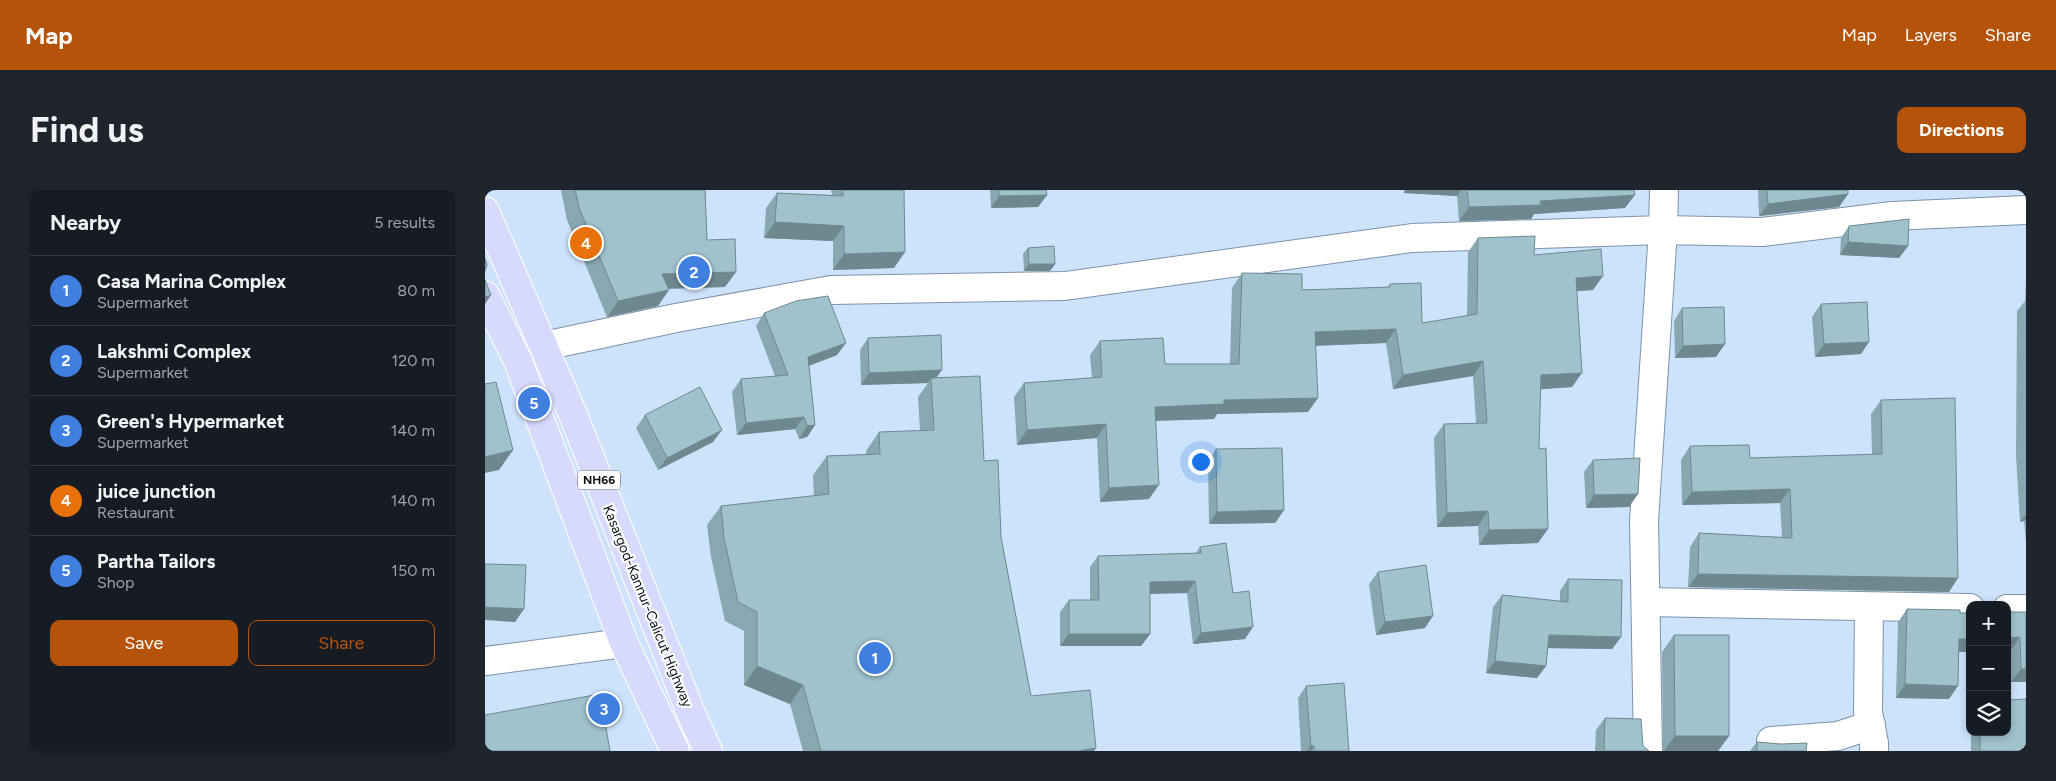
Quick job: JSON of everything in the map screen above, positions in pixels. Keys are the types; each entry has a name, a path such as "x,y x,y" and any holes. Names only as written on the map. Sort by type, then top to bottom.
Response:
{"highway":[{"name":"Kasargod-Kannur-Calicut Highway","path":"485,211 574,417 691,713 708,751"},
{"name":"NH66","path":"485,296 518,362 625,644 675,751"}],"street":[{"path":"1648,751 1644,521 1664,190"},
{"path":"544,346 676,318 831,290 1065,286 1412,238 1663,230 1762,232 1892,216 2026,210"},
{"path":"1646,602 1966,608"},
{"path":"1771,741 1838,736 1872,738 1868,712 1869,607"},
{"path":"2011,609 2026,609"},
{"path":"485,661 625,644"}],"building":[{"path":"575,190 705,190 707,240 735,239 736,272 662,274 669,290 618,301 578,205"},
{"path":"843,190 904,190 905,252 844,254 844,226 775,222 777,193 843,196"},
{"path":"999,190 1046,190 1047,195 999,196"},
{"path":"1467,190 1634,190 1635,195 1540,201 1541,205 1469,207"},
{"path":"1767,190 1848,190 1848,194 1768,204"},
{"path":"1909,219 1908,246 1848,242 1849,226"},
{"path":"1535,236 1534,255 1601,249 1603,276 1576,278 1582,373 1541,375 1539,449 1546,448 1548,529 1489,530 1488,511 1447,513 1444,424 1487,423 1483,361 1403,375 1396,329 1315,332 1318,398 1224,400 1224,404 1155,407 1159,485 1109,488 1106,424 1027,430 1024,383 1102,377 1100,341 1163,338 1165,364 1239,364 1242,273 1302,274 1302,290 1390,287 1390,284 1421,283 1422,323 1477,314 1478,238"},
{"path":"1054,246 1055,264 1029,264 1028,248"},
{"path":"485,280 491,295 485,297"},
{"path":"828,296 846,343 808,357 815,425 807,426 804,417 746,423 741,379 788,375 764,313 796,301"},
{"path":"1867,302 1869,342 1824,344 1821,304"},
{"path":"1724,307 1725,344 1683,346 1682,308"},
{"path":"941,335 942,370 869,373 868,338"},
{"path":"980,376 984,461 998,460 1001,537 1031,696 1090,690 1096,748 1078,751 821,751 803,685 757,666 757,612 738,602 724,538 721,506 829,494 827,456 880,454 879,432 934,430 931,378"},
{"path":"496,382 513,450 485,457 485,384"},
{"path":"700,387 722,430 667,458 645,415"},
{"path":"1955,398 1958,578 1698,574 1699,533 1792,538 1790,489 1692,492 1690,446 1749,445 1750,458 1882,454 1881,400"},
{"path":"1282,448 1284,510 1217,512 1216,449"},
{"path":"1640,458 1638,494 1594,495 1593,460"},
{"path":"1226,543 1233,593 1249,591 1253,627 1201,633 1195,581 1150,582 1150,634 1069,634 1069,600 1099,600 1098,556 1201,553 1200,547"},
{"path":"485,564 526,565 524,609 485,607"},
{"path":"1426,565 1433,616 1385,622 1378,572"},
{"path":"1568,579 1622,580 1621,637 1549,635 1546,666 1495,661 1502,595 1568,602"},
{"path":"1907,609 1960,610 1960,613 1966,613 1966,639 1959,639 1958,686 1905,684"},
{"path":"2011,612 2026,612 2026,669 2021,669 2020,637 2011,638"},
{"path":"1674,635 1729,635 1729,736 1675,736"},
{"path":"1344,683 1349,751 1314,751 1314,746 1311,746 1306,686"},
{"path":"600,694 610,751 485,751 485,715"},
{"path":"2026,699 2026,751 1980,751 1980,736 2011,736 2011,700"},
{"path":"1605,718 1641,719 1643,746 1649,751 1604,751"},
{"path":"1757,742 1781,744 1807,743 1806,751 1757,751"}],"place":[{"name":"juice junction","path":"586,243"},
{"name":"Lakshmi Complex","path":"694,272"},
{"name":"Partha Tailors","path":"534,403"},
{"name":"Casa Marina Complex","path":"875,658"},
{"name":"Green's Hypermarket","path":"604,709"}]}
